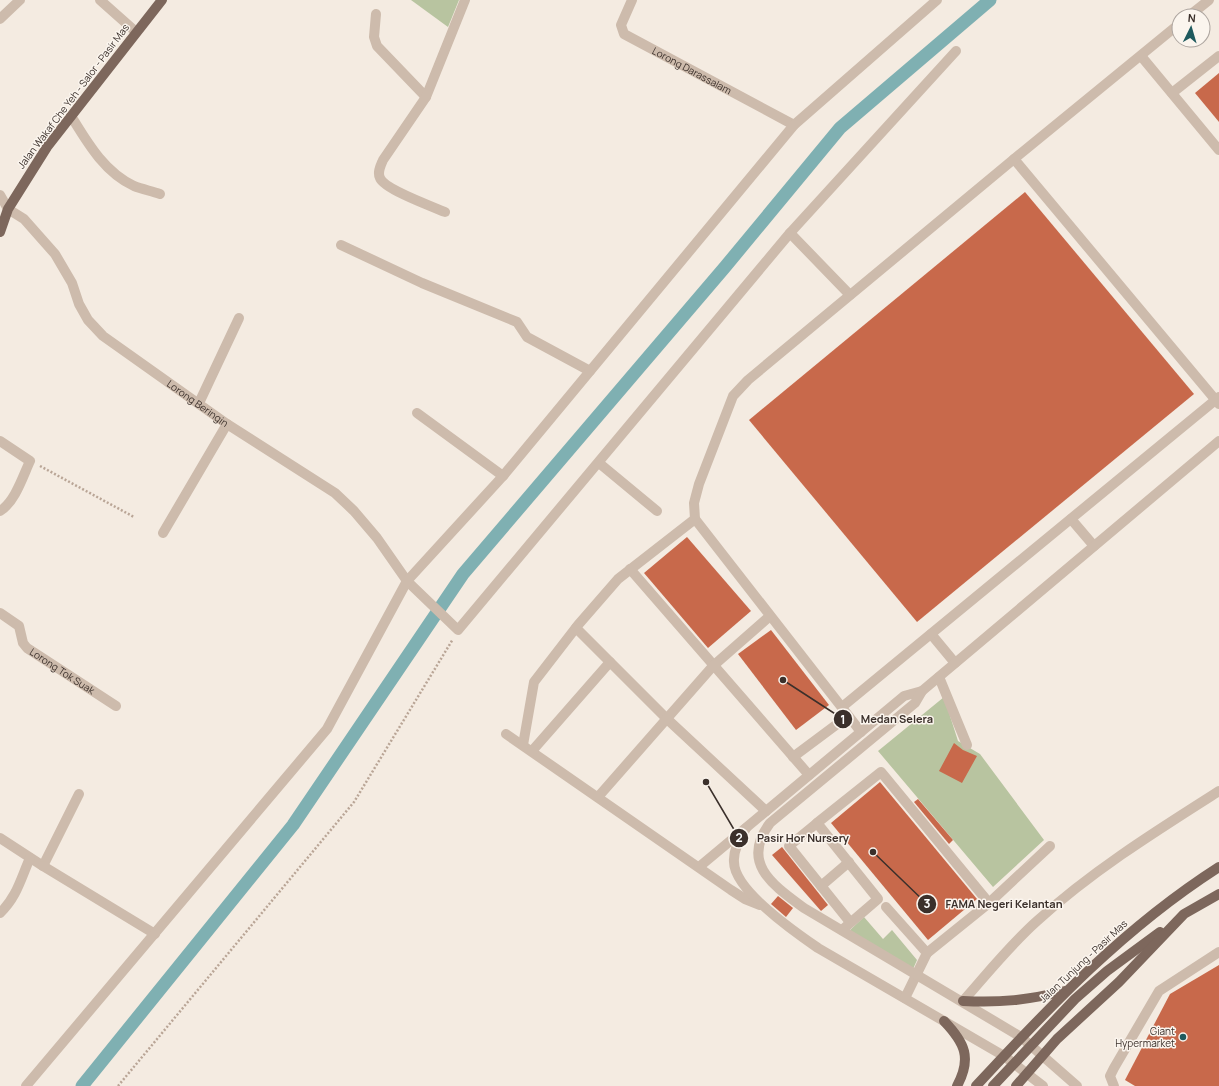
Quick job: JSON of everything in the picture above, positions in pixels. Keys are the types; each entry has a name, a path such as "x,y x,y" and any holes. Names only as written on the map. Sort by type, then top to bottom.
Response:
{"main road":[{"name":"Jalan Wakaf Che Yeh - Salor - Pasir Mas","path":"0,232 8,208 35,164 162,0"},
{"name":"Jalan Tunjung - Pasir Mas","path":"976,1086 1065,991 1161,907 1219,867"},
{"path":"992,1086 1015,1064 1075,999 1107,971 1184,914 1219,894"},
{"path":"1016,1086 1057,1039 1119,982 1184,914"},
{"path":"963,1001 1019,1001 1065,991"},
{"path":"944,1021 962,1043 965,1054 966,1065 958,1086"}],"street":[{"path":"0,19 20,0"},
{"path":"100,0 136,32"},
{"path":"445,212 399,192 382,181 379,176 382,160 426,97 465,0"},
{"name":"Lorong Darassalam","path":"632,0 621,25 624,34 794,125"},
{"path":"26,1086 327,729 407,581 503,476 794,125 937,0"},
{"path":"1199,8 1209,0"},
{"path":"376,14 374,37 377,46 426,97"},
{"path":"861,732 695,519 694,503 699,484 733,396 748,380 1171,31"},
{"path":"456,628 599,462 790,233 956,51"},
{"path":"1141,56 1219,150"},
{"path":"1172,93 1219,56"},
{"path":"71,116 94,152 113,172 133,185 160,194"},
{"path":"842,708 1071,519 1218,401 1014,159"},
{"path":"0,196 8,208"},
{"name":"Lorong Beringin","path":"8,208 24,219 55,254 72,283 79,304 88,320 104,336 227,424 340,498 354,511 377,538 407,581 456,628"},
{"path":"790,233 850,295"},
{"path":"341,245 422,283 517,322 527,337 590,371"},
{"path":"198,404 239,318"},
{"path":"417,413 503,476"},
{"path":"163,533 227,424"},
{"path":"0,441 30,461 11,499 6,507 0,511"},
{"path":"1077,1086 1021,1037 916,973 804,908 769,880 762,870 758,859 763,833 770,823 915,703 922,691 1219,441"},
{"path":"599,462 657,511"},
{"path":"523,745 534,682 576,628 618,579 695,519"},
{"path":"1071,519 1094,546"},
{"path":"630,569 809,775"},
{"name":"Lorong Tok Suak","path":"0,614 19,626 23,643 27,648 116,706"},
{"path":"598,797 713,666 770,616"},
{"path":"576,628 666,718 766,811"},
{"path":"931,634 955,663"},
{"path":"532,751 610,662"},
{"path":"939,677 967,745"},
{"path":"699,868 904,696 922,691"},
{"path":"793,757 848,716"},
{"path":"506,734 745,899 766,907"},
{"path":"850,922 789,846 881,772 989,903"},
{"path":"963,1001 1031,927 1067,895 1103,867 1219,791"},
{"path":"43,866 79,794"},
{"path":"816,823 878,899 842,930"},
{"path":"746,828 734,852 736,875 744,886 791,930 818,948 1004,1056 1043,1086"},
{"path":"0,838 30,858 155,934"},
{"path":"905,998 927,953 989,903 1050,846"},
{"path":"0,912 9,904 21,884 30,858"},
{"path":"822,886 849,862"},
{"path":"886,907 927,953"},
{"path":"1114,1086 1110,1076 1159,991 1219,952"}],"path":[{"path":"30,461 134,517"},
{"path":"118,1086 354,802 456,628"}],"green space":[{"path":"411,0 459,0 448,27"},
{"path":"944,697 958,741 980,754 1044,840 993,887 878,751"},
{"path":"864,917 883,939 892,930 917,960 913,969 849,931"}],"building":[{"path":"1219,73 1219,122 1195,93"},
{"path":"1025,192 1194,394 917,622 749,420"},
{"path":"687,537 751,611 708,648 644,573"},
{"path":"771,630 829,705 796,730 738,654"},
{"path":"954,743 963,750 977,756 962,783 939,771"},
{"path":"880,782 977,899 928,940 831,823"},
{"path":"918,799 953,840 949,844 914,802"},
{"path":"782,847 828,905 821,911 772,855"},
{"path":"778,896 793,908 786,917 771,904"},
{"name":"Giant Hypermarket","path":"1219,965 1219,1086 1135,1086 1125,1080 1170,994"}],"waterway":[{"path":"82,1086 293,825 463,574 725,267 840,128 990,0"}],"place":[{"name":"Medan Selera","path":"783,680"},
{"name":"Pasir Hor Nursery","path":"706,782"},
{"name":"FAMA Negeri Kelantan","path":"873,852"},
{"name":"Giant Hypermarket","path":"1183,1037"}]}
